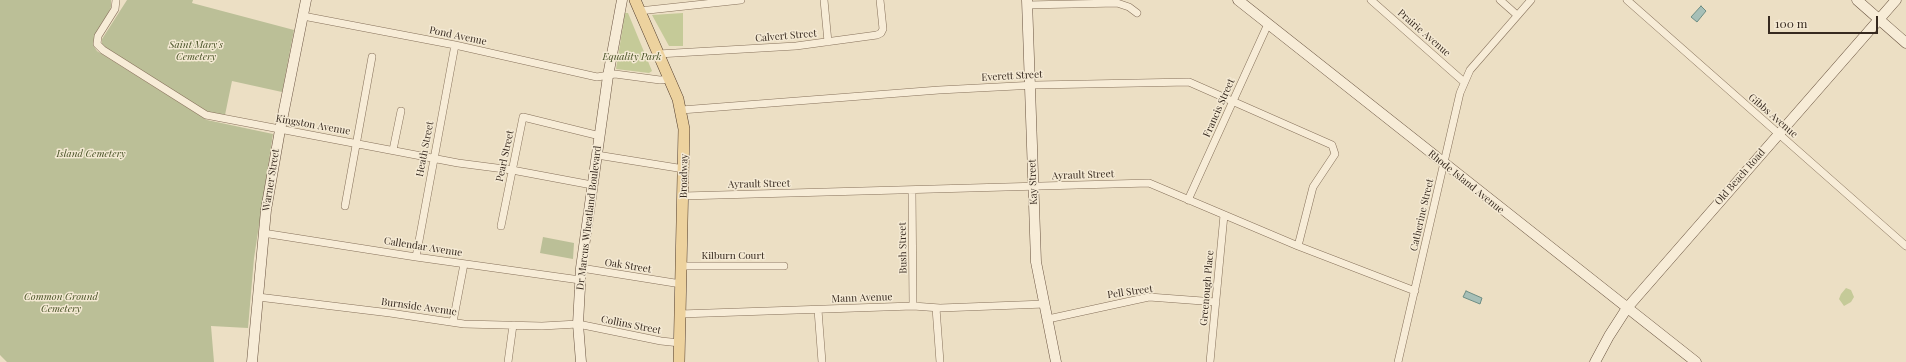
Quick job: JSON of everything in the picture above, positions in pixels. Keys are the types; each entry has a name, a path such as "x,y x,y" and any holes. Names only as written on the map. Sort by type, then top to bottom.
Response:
{"main road":[{"name":"Broadway","path":"637,5 670,79 681,110 684,139 684,169 681,266 677,283 680,314 679,362"}],"street":[{"name":"Kingston Avenue","path":"116,0 113,13 98,36 97,44 103,50 206,115 433,158 512,170 592,185"},
{"name":"Warner Street","path":"252,362 263,232 280,130 306,0"},
{"name":"Dr Marcus Wheatland Boulevard","path":"581,362 578,324 581,268 608,76 622,0"},
{"path":"637,5 740,0"},
{"path":"824,0 828,42"},
{"name":"Calvert Street","path":"658,54 796,46 877,35 881,33 883,29 880,0"},
{"name":"Rhode Island Avenue","path":"1238,0 1696,362"},
{"name":"Prairie Avenue","path":"1371,0 1464,82"},
{"path":"1500,0 1517,15"},
{"name":"Catherine Street","path":"1398,362 1460,93 1464,82 1470,70 1531,0"},
{"name":"Gibbs Avenue","path":"1627,0 1906,246"},
{"path":"1857,0 1906,43"},
{"name":"Old Beach Road","path":"1595,362 1609,336 1627,308 1778,133 1896,0"},
{"path":"1027,2 1117,3 1129,7 1137,13"},
{"name":"Kay Street","path":"1027,2 1036,262 1056,362"},
{"name":"Pond Avenue","path":"303,16 455,45 597,77 614,74 660,80 670,79"},
{"name":"Francis Street","path":"1188,200 1268,24"},
{"name":"Heath Street","path":"416,257 455,45"},
{"path":"345,206 372,57"},
{"name":"Everett Street","path":"681,110 939,90 1030,85 1189,82 1332,145 1335,154 1313,186 1298,246"},
{"path":"393,150 401,111"},
{"name":"Pearl Street","path":"501,226 524,117 600,136"},
{"path":"597,155 684,169"},
{"name":"Ayrault Street","path":"683,196 1149,183 1298,246 1415,291"},
{"name":"Bush Street","path":"912,190 913,306"},
{"name":"Greenough Place","path":"1210,362 1224,215"},
{"name":"Callendar Avenue","path":"263,232 416,257 580,280"},
{"path":"453,322 464,264"},
{"name":"Kilburn Court","path":"681,266 784,266"},
{"name":"Oak Street","path":"581,268 677,283"},
{"name":"Burnside Avenue","path":"258,297 453,322 513,325 578,324"},
{"name":"Pell Street","path":"1048,319 1149,297 1216,302"},
{"name":"Mann Avenue","path":"680,314 913,306 936,308 1045,304"},
{"path":"936,308 940,362"},
{"path":"818,310 822,362"},
{"name":"Collins Street","path":"578,324 661,341 680,343"},
{"path":"508,362 513,325"}],"green space":[{"name":"Island Cemetery","path":"0,0 111,0 111,7 93,45 97,51 207,120 273,134 254,258 248,328 211,326 214,362 7,362 0,355"},
{"name":"Saint Mary's Cemetery","path":"127,0 193,0 192,3 294,30 282,92 232,81 225,115 207,112 102,44 102,39"},
{"name":"Equality Park","path":"625,13 628,13 652,71 649,73 616,69"},
{"path":"683,13 683,46 669,46 652,15"},
{"path":"543,237 574,243 573,259 540,253"},
{"path":"1846,288 1851,290 1854,297 1851,302 1844,306 1839,299"}],"water":[{"path":"1701,6 1706,11 1697,22 1691,17"},
{"path":"1466,291 1482,298 1480,304 1463,297"}],"park label":[{"name":"Common Ground Cemetery","path":"61,302"}]}
